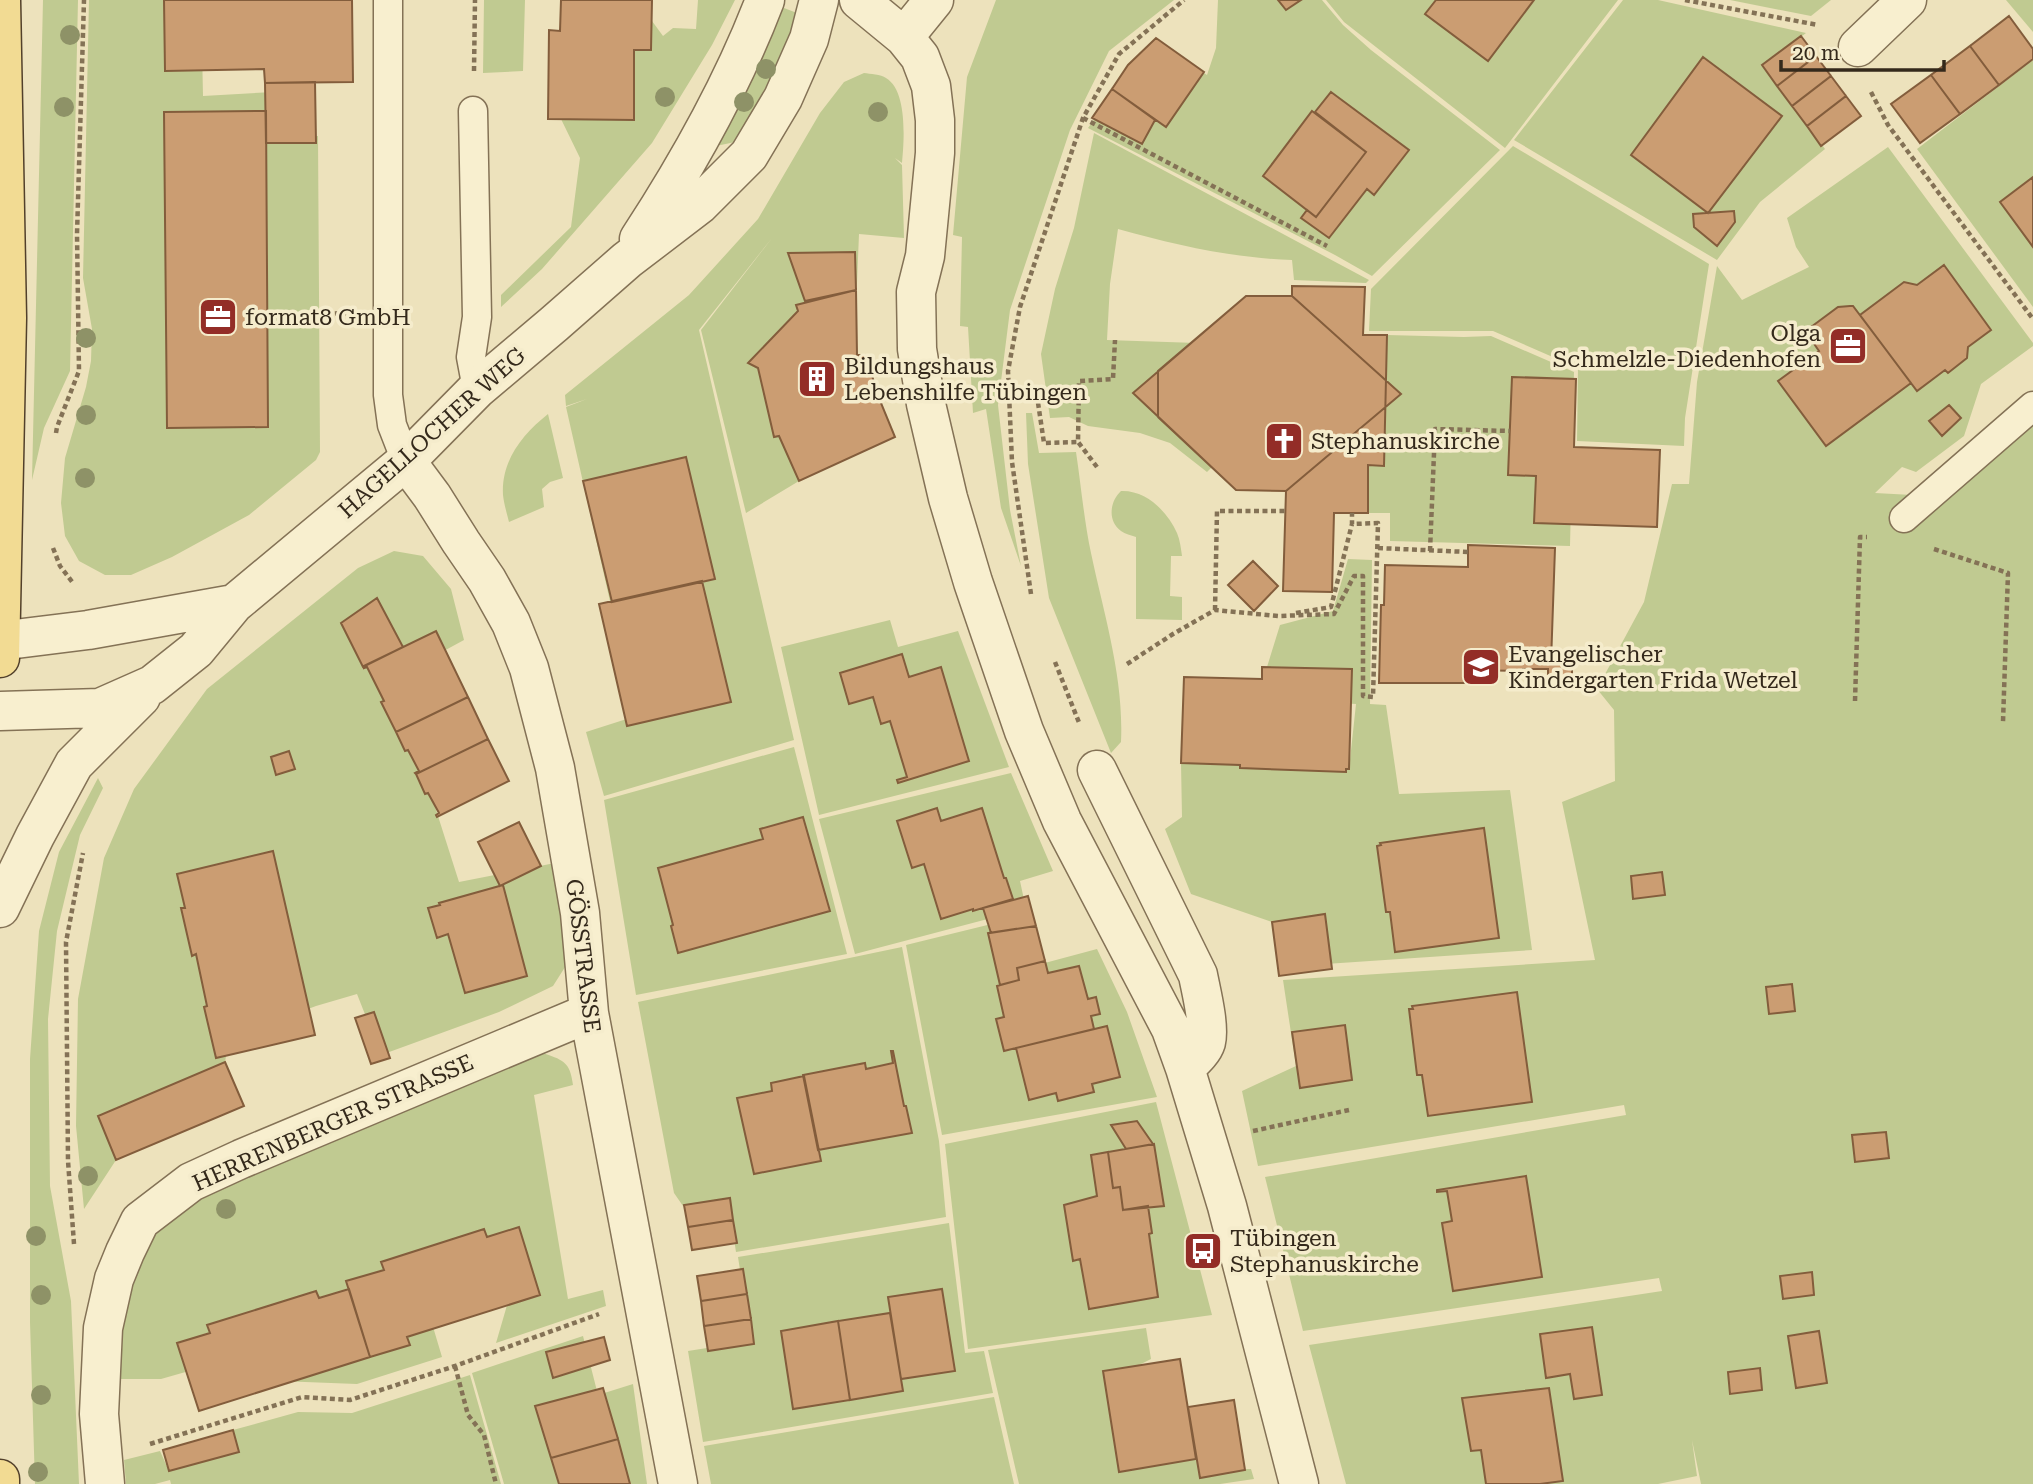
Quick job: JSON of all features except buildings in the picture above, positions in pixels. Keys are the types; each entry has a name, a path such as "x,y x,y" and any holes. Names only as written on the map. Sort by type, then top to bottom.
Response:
{"main road":[{"path":"0,658 7,318 1,0"}],"street":[{"name":"HAGELLOCHER WEG","path":"627,260 679,178 747,43 765,0"},
{"name":"HAGELLOCHER WEG","path":"0,711 100,708 152,685 195,650 234,604 406,461 477,389 627,260 699,205 749,155 783,98 809,38 819,0"},
{"path":"859,0 904,37 920,57 931,86 935,120 933,191 925,256 916,292 917,349 926,404 948,498 973,582 1024,731 1062,821 1171,1029 1185,1068 1227,1206 1298,1484"},
{"path":"904,37 934,0"},
{"path":"1858,47 1907,0"},
{"name":"GÖSSTRASSE","path":"406,461 487,580 511,623 529,668 555,768 580,913 589,1013 678,1484"},
{"name":"HAGELLOCHER WEG","path":"0,641 88,631 234,604"},
{"path":"0,908 74,764 152,685"},
{"path":"1097,770 1198,975 1205,1010 1206,1041 1199,1054 1185,1068"},
{"name":"HERRENBERGER STRASSE","path":"104,1471 99,1414 103,1328 114,1279 140,1222 191,1182 216,1170 589,1013"}],"lane":[{"path":"388,0 388,395 392,425 406,461"},
{"path":"473,111 477,317 471,357 477,389"},
{"path":"1904,518 2033,406"}],"path":[{"path":"55,438 79,371 77,234 84,0"},
{"path":"473,111 475,0"},
{"path":"1033,606 1012,462 1008,371 1020,307 1083,118 1119,54 1184,0"},
{"path":"1685,0 1798,21"},
{"path":"1083,118 1327,246"},
{"path":"1888,125 2033,319"},
{"path":"267,317 389,311"},
{"path":"1097,467 1078,442 1079,381 1113,379 1115,340"},
{"path":"1010,398 1037,396 1044,443 1078,442"},
{"path":"1430,551 1435,429 1510,430"},
{"path":"1215,610 1217,511 1285,511"},
{"path":"1278,616 1331,607 1352,524 1352,513"},
{"path":"1127,664 1215,610 1278,616 1334,614 1354,576 1363,576 1363,696 1373,697 1378,523 1352,524"},
{"path":"1854,701 1860,537"},
{"path":"49,538 60,566 75,585 88,631"},
{"path":"1928,547 2008,573 2003,722"},
{"path":"1378,548 1468,552"},
{"path":"1053,657 1097,770"},
{"path":"75,1248 68,1161 66,942 84,850"},
{"path":"1208,1142 1349,1110"},
{"path":"104,1471 302,1397 350,1400 643,1299"},
{"path":"455,1366 468,1415 484,1435 496,1484"}],"green space":[{"path":"43,0 78,0 70,371 44,428 32,480"},
{"path":"89,0 201,0 203,96 273,92 312,136 318,136 320,452 316,460 249,515 172,557 131,575 105,575 79,561 65,536 61,503 65,458 91,361 92,329 83,278"},
{"path":"484,0 525,0 523,71 483,73"},
{"path":"698,0 735,0 712,45 652,143 542,269 501,307 501,295 571,227 580,158 561,119 634,50 652,21 663,36 673,28 696,29"},
{"path":"996,0 1174,0 1109,51 1070,130 1010,310 998,405 1010,510 1021,566 1001,508 986,409 973,413 968,327 960,326 962,237 953,235 967,77"},
{"path":"1218,0 1322,0 1343,25 1371,50 1500,150 1372,276 1088,128 1131,69 1157,42 1207,75 1216,48"},
{"path":"1326,0 1618,0 1505,148 1344,22"},
{"path":"1623,0 1658,0 1806,33 1764,65 1825,149 1760,202 1717,260 1514,140"},
{"path":"1730,0 1831,0 1811,16"},
{"path":"2006,0 2033,0 2033,32"},
{"path":"784,8 797,13 801,34 735,142 716,146 772,16"},
{"path":"2033,60 2033,307 1917,149"},
{"path":"864,73 886,78 898,94 901,105 904,130 902,163 895,158 902,165 904,238 859,234 857,283 799,481 746,513 701,330 772,238 699,330 794,740 604,796 586,732 636,716 566,407 587,399 566,406 565,395 689,295 758,219 820,113 844,82"},
{"path":"1094,133 1369,280 1366,283 1294,280 1292,260 1204,250 1118,229 1110,284 1107,340 1197,343 1215,464 1207,472 1170,443 1140,433 1088,426 1069,417 1050,418 1041,354 1055,289 1074,228"},
{"path":"1513,146 1709,264 1685,418 1684,446 1577,441 1578,368 1493,331 1369,331 1371,289"},
{"path":"1888,147 2033,343 2033,346 1981,384 1964,436 1916,472 1902,467 1875,493 1931,496 2033,410 2033,1484 1701,1484 1692,1440 1697,1476 1658,1484 1346,1484 1309,1345 1662,1291 1659,1278 1303,1331 1265,1177 1626,1115 1624,1105 1258,1166 1242,1091 1296,1066 1283,980 1595,960 1562,802 1615,781 1614,710 1597,689 1644,602 1672,484 1689,484 1697,382 1717,266 1742,300 1809,267 1796,247 1787,218"},
{"path":"1387,335 1491,336 1574,372 1570,546 1390,541 1390,513 1368,513 1368,465"},
{"path":"1026,413 1032,413 1039,453 1076,452 1089,541 1112,646 1119,694 1121,742 1111,753 1049,598 1028,464"},
{"path":"548,414 563,478 550,482 542,489 544,507 509,522 503,495 506,470 522,439"},
{"path":"1121,491 1139,494 1155,503 1168,517 1177,533 1182,556 1171,556 1170,596 1182,597 1182,620 1136,619 1136,537 1121,531 1112,517 1112,505"},
{"path":"394,551 423,556 451,589 464,640 394,678 459,882 555,863 567,964 553,986 499,1012 381,1055 357,994 316,1006 229,1039 225,1062 98,1116 116,1160 84,1209 76,1126 78,999 104,858 134,789 207,689 358,568"},
{"path":"1348,559 1372,560 1370,704 1386,705 1399,794 1510,790 1532,950 1281,967 1272,922 1191,894 1165,829 1182,817 1181,763 1345,772 1349,769 1356,704 1302,701 1267,667 1280,625 1333,611"},
{"path":"890,620 898,647 958,631 1009,767 819,815 781,647"},
{"path":"794,747 847,954 636,995 604,800"},
{"path":"1011,773 1053,871 1020,881 1026,909 855,954 819,819"},
{"path":"98,778 103,788 80,835 57,931 48,1019 50,1186 71,1301 79,1484 35,1484 30,1322 30,1059 39,931 59,852"},
{"path":"1028,915 1041,964 1097,949 1127,1012 1157,1097 942,1135 906,945"},
{"path":"902,947 939,1141 946,1217 736,1252 728,1201 683,1206 674,1193 638,1002"},
{"path":"540,1052 564,1062 570,1071 573,1085 534,1095 568,1299 603,1290 606,1306 496,1343 512,1288 425,1300 442,1357 357,1384 279,1381 189,1371 161,1379 120,1379 118,1353 126,1278 161,1224 190,1199"},
{"path":"1156,1102 1212,1315 968,1349 945,1144"},
{"path":"949,1223 965,1353 984,1351 993,1393 703,1442 688,1351 751,1341 738,1257"},
{"path":"1146,1328 1151,1359 1111,1379 1192,1452 1242,1469 1251,1469 1254,1479 1220,1484 1019,1484 988,1350"},
{"path":"583,1336 598,1395 633,1384 647,1484 504,1484 472,1373"},
{"path":"470,1375 501,1484 171,1484 170,1480 155,1484 126,1484 124,1460 160,1451 169,1471 238,1452 233,1430 298,1412 352,1413"},
{"path":"994,1397 1014,1484 711,1484 704,1446"}],"place":[{"name":"format8 GmbH","path":"218,317"},
{"name":"Olga Schmelzle-Diedenhofen","path":"1848,346"},
{"name":"Bildungshaus Lebenshilfe Tübingen","path":"817,379"},
{"name":"Stephanuskirche","path":"1284,441"},
{"name":"Evangelischer Kindergarten Frida Wetzel","path":"1481,667"},
{"name":"Tübingen Stephanuskirche","path":"1203,1251"}]}
